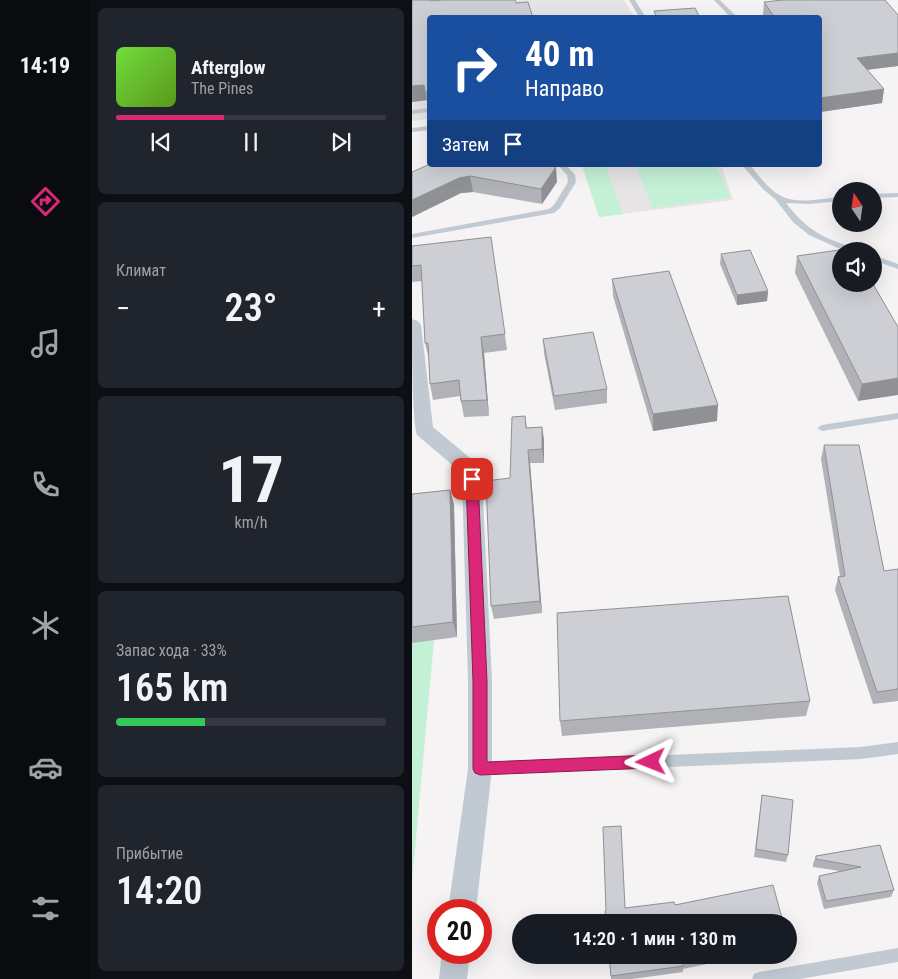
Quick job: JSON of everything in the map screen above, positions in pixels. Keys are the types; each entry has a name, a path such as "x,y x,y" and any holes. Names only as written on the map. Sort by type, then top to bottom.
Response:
{"street":[{"path":"412,325 424,430 463,464 472,479 480,681 480,769 463,899"},
{"path":"453,979 455,964"}],"lane":[{"path":"632,0 641,15"},
{"path":"717,0 732,15"},
{"path":"412,112 427,110"},
{"path":"412,130 427,128"},
{"path":"412,236 552,211 572,182 571,175 564,167"},
{"path":"748,167 809,234 832,242"},
{"path":"882,196 898,195"},
{"path":"780,200 797,202 832,200"},
{"path":"882,261 898,267"},
{"path":"822,428 898,416"},
{"path":"480,769 861,753 898,748"},
{"path":"759,979 898,955"}],"shaded area":[{"path":"412,0 624,0 633,15 427,15 427,119 412,121"},
{"path":"583,167 722,167 733,200 599,217"}],"green space":[{"path":"583,167 606,167 623,214 599,217"},
{"path":"636,167 716,167 731,197 653,208"},
{"path":"434,640 412,882 412,643"}],"building":[{"path":"412,0 515,0 516,3 528,2 532,15 427,15 427,92 424,85 412,86"},
{"path":"783,0 885,0 898,15 898,53 857,58 884,89 822,98 822,15 773,15 764,2"},
{"path":"695,8 698,15 656,15 654,11"},
{"path":"427,165 427,167 556,167 541,189 470,176 459,178 412,200 412,172"},
{"path":"491,237 505,334 481,337 487,400 461,401 459,380 430,384 428,343 425,343 421,265 412,266 412,246"},
{"path":"750,250 768,291 737,295 721,254"},
{"path":"832,251 832,292 878,292 898,327 898,378 862,384 797,256"},
{"path":"669,271 718,405 653,414 612,279"},
{"path":"593,332 607,389 554,396 543,339"},
{"path":"525,416 526,428 542,427 542,449 528,450 540,601 491,606 486,481 510,478 512,417"},
{"path":"824,445 859,445 884,571 898,569 898,689 877,692 838,577 845,576"},
{"path":"450,490 453,622 412,627 412,494"},
{"path":"788,596 810,701 560,721 557,613"},
{"path":"762,795 793,800 788,855 756,849"},
{"path":"621,826 625,908 674,902 675,905 773,885 781,914 605,914 603,827"},
{"path":"880,845 894,890 826,901 819,876 861,867 816,859 816,856"},
{"path":"610,964 683,964 683,966 611,976"}],"route":[{"path":"472,479 480,681 480,769 651,762"}]}
